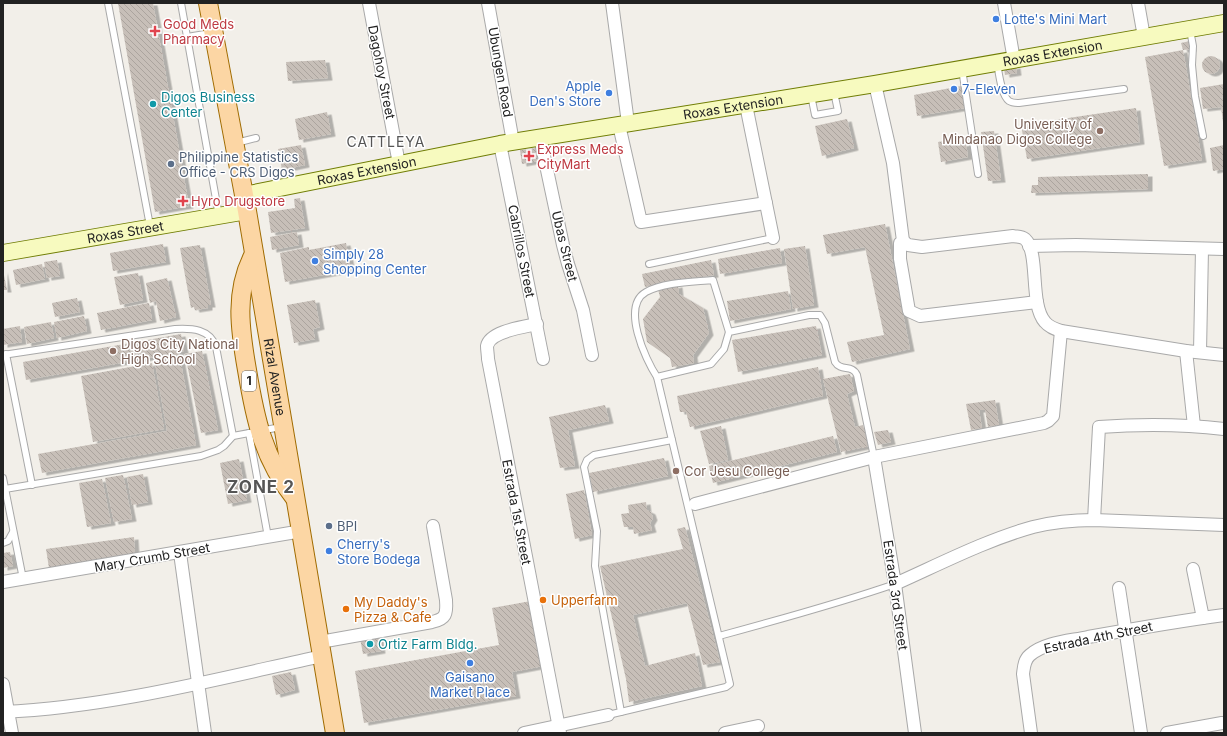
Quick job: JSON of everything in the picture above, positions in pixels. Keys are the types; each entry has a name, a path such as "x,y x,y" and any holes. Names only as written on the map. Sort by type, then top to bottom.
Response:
{"main road":[{"name":"Rizal Avenue","path":"208,3 254,254 335,733"},
{"name":"Roxas Extension","path":"245,203 399,164 507,143 875,84 1224,24"},
{"name":"Roxas Street","path":"3,253 219,216 245,203"},
{"name":"Rizal Avenue","path":"254,254 248,265 243,280 239,312 242,344 254,409 254,432 278,475 296,500"}],"street":[{"name":"Dagohoy Street","path":"369,3 399,164"},
{"name":"Ubungen Road","path":"488,3 507,143"},
{"path":"612,3 624,124 641,222 766,203"},
{"path":"1004,3 1014,60"},
{"path":"1138,3 1144,37"},
{"path":"875,84 895,174 903,241 900,243 900,259 909,311 920,316 1037,302"},
{"path":"746,105 773,238"},
{"name":"Ubas Street","path":"540,137 566,258 585,317 592,354"},
{"name":"Cabrillos Street","path":"507,143 543,358"},
{"path":"903,241 908,245 922,247 1019,237 1024,239 1029,246 1033,261 1037,302 1040,314 1044,322 1051,327 1061,331 1186,351 1224,355"},
{"path":"1029,246 1076,245 1224,249"},
{"path":"1200,352 1202,249"},
{"name":"Estrada 1st Street","path":"537,324 513,329 499,334 491,339 487,346 491,374 559,729"},
{"path":"692,505 874,457 1039,425 1048,421 1053,416 1054,412 1061,331"},
{"path":"1186,351 1194,426"},
{"path":"1094,520 1099,427 1155,425 1194,426 1224,429"},
{"name":"Estrada 3rd Street","path":"874,457 895,584 915,733"},
{"path":"895,584 976,548 1034,527 1073,520 1224,525"},
{"path":"6,712 70,707 198,683 321,649 432,622 442,618 446,615 447,610 433,526"},
{"name":"Mary Crumb Street","path":"3,582 302,531"},
{"path":"180,553 205,733"},
{"path":"1193,569 1203,618"},
{"path":"1119,588 1141,733"},
{"name":"Estrada 4th Street","path":"1032,733 1023,674 1024,664 1030,655 1038,650 1051,645 1125,630 1224,615"},
{"path":"3,684 6,712 12,733"},
{"path":"524,733 559,729 608,715"},
{"path":"1167,733 1222,723"},
{"path":"725,733 746,731 758,726"}],"lane":[{"path":"108,3 150,228"},
{"path":"181,3 219,216"},
{"path":"1190,30 1193,46 1192,65 1195,96 1203,136"},
{"path":"187,37 214,32"},
{"path":"997,63 1004,92 1008,100 1013,102 1019,103 1124,89"},
{"path":"962,69 978,174"},
{"path":"811,94 816,115 838,111 834,90"},
{"path":"234,143 256,138"},
{"path":"649,264 773,238"},
{"path":"608,715 728,686 730,681 719,636 692,505 672,440 657,377 642,350 634,320 636,303 645,292 678,283 713,280 729,332 724,349 711,364 657,377"},
{"path":"729,332 809,315 820,315 825,323 837,366 840,368 851,368 856,372 874,457"},
{"path":"32,485 5,354 175,329 194,329 203,332 212,340 216,348 233,436"},
{"path":"5,489 201,456 218,450 233,436 284,427"},
{"path":"254,432 268,537"},
{"path":"621,712 595,566 597,531 584,467 587,460 594,455 672,440"},
{"path":"3,478 23,579"},
{"path":"3,543 10,539 13,532"},
{"path":"719,636 802,614 895,584"}],"building":[{"name":"Digos Business Center","path":"118,3 153,3 189,206 155,212"},
{"path":"1190,41 1192,49 1183,50 1181,43"},
{"path":"1183,50 1202,160 1164,166 1145,57"},
{"path":"1211,56 1217,59 1220,65 1217,71 1211,74 1205,71 1202,65 1205,59"},
{"path":"325,60 328,78 288,81 286,62"},
{"path":"1016,66 1017,73 1005,75 1004,68"},
{"path":"1224,84 1224,97 1219,98 1224,98 1223,122 1221,107 1203,109 1200,88"},
{"path":"961,86 965,108 917,116 914,95"},
{"path":"1136,108 1140,142 1027,159 1021,125"},
{"path":"327,112 331,134 299,140 295,119"},
{"path":"847,119 854,148 822,156 815,126"},
{"path":"994,131 1001,180 988,181 981,132"},
{"path":"956,139 957,145 966,143 968,157 941,162 938,142"},
{"path":"301,145 305,165 282,170 278,149"},
{"path":"1224,145 1224,169 1213,171 1210,148"},
{"name":"Express Meds CityMart","path":"536,148 538,161 522,164 520,150"},
{"path":"1148,174 1148,189 1031,193 1032,185 1038,185 1038,177"},
{"path":"300,198 305,228 271,233 268,212 295,208 294,199"},
{"path":"885,224 910,349 852,362 847,342 884,335 865,247 827,254 823,235"},
{"path":"297,232 299,245 272,250 270,237"},
{"name":"Simply 28 Shopping Center","path":"346,243 351,270 285,282 280,253 309,247 309,250"},
{"path":"163,244 166,262 113,271 110,253"},
{"path":"200,245 211,305 208,305 208,308 195,310 194,307 191,308 180,248"},
{"path":"805,246 814,305 793,309 784,249"},
{"path":"780,248 782,263 720,274 718,259"},
{"path":"57,260 60,276 47,278 44,262"},
{"path":"711,260 714,275 645,287 642,274"},
{"path":"42,264 45,279 16,285 13,270"},
{"path":"3,270 7,290 3,290"},
{"path":"138,273 143,300 120,305 114,277"},
{"path":"167,278 176,317 160,321 156,301 150,303 146,283"},
{"path":"678,285 679,294 703,308 709,333 693,355 694,363 672,367 670,358 647,342 643,319 660,297 658,289"},
{"path":"788,291 791,309 730,321 727,301"},
{"path":"77,298 80,312 55,317 52,303"},
{"path":"315,300 320,327 313,329 315,339 294,343 287,305"},
{"path":"149,303 152,320 101,330 97,313"},
{"path":"84,316 87,331 57,338 54,322"},
{"path":"51,322 54,338 27,344 24,327"},
{"path":"20,326 22,342 3,345 3,329"},
{"path":"816,326 822,355 738,372 732,340"},
{"path":"181,334 184,351 179,352 196,445 42,473 38,454 167,431 154,357 26,380 23,362"},
{"path":"202,351 218,430 201,433 185,354"},
{"path":"152,363 164,429 93,442 81,376"},
{"path":"818,367 823,396 690,427 686,412 680,412 677,396"},
{"path":"850,374 854,391 847,394 855,427 863,425 869,446 841,452 823,379"},
{"path":"995,400 999,425 988,427 985,410 979,410 982,428 971,430 966,404"},
{"path":"605,405 609,421 568,430 575,466 560,468 549,417"},
{"path":"721,426 728,460 709,464 700,431"},
{"path":"888,430 891,442 878,445 874,432"},
{"path":"833,436 837,452 713,483 709,466"},
{"path":"664,458 668,476 593,492 589,473"},
{"path":"239,459 247,500 228,504 220,463"},
{"path":"143,474 148,502 132,505 127,477"},
{"path":"123,475 132,519 114,522 105,478"},
{"path":"102,479 111,523 87,527 79,483"},
{"path":"584,490 592,535 575,539 566,494"},
{"path":"646,502 647,510 651,512 653,518 650,523 652,530 634,534 633,527 624,527 621,514 629,513 628,505"},
{"path":"685,527 720,662 703,665 687,603 633,615 645,666 695,653 702,686 629,702 626,679 600,566 683,549 677,529"},
{"path":"134,537 135,553 49,568 46,549"},
{"path":"10,552 13,566 3,568 3,553"},
{"name":"Gaisano Market Place","path":"531,601 543,666 512,672 516,696 364,723 355,671 499,645 492,608"},
{"name":"Ortiz Farm Bldg.","path":"378,634 381,651 363,654 360,638"},
{"path":"291,672 295,690 276,695 272,676"}],"place":[{"name":"Lotte's Mini Mart","path":"996,19"},
{"name":"Good Meds Pharmacy","path":"155,31"},
{"name":"7-Eleven","path":"954,89"},
{"name":"Apple Den's Store","path":"609,93"},
{"name":"Digos Business Center","path":"153,104"},
{"name":"University of Mindanao Digos College","path":"1100,131"},
{"name":"Express Meds CityMart","path":"529,156"},
{"name":"Philippine Statistics Office - CRS Digos","path":"171,164"},
{"name":"Hyro Drugstore","path":"183,201"},
{"name":"Simply 28 Shopping Center","path":"315,261"},
{"name":"Digos City National High School","path":"113,351"},
{"name":"Cor Jesu College","path":"676,471"},
{"name":"BPI","path":"329,526"},
{"name":"Cherry's Store Bodega","path":"329,551"},
{"name":"Upperfarm","path":"543,600"},
{"name":"My Daddy's Pizza & Cafe","path":"346,609"},
{"name":"Ortiz Farm Bldg.","path":"370,644"},
{"name":"Gaisano Market Place","path":"470,663"}],"district":[{"name":"CATTLEYA","path":"386,142"},
{"name":"ZONE 2","path":"261,487"}]}
